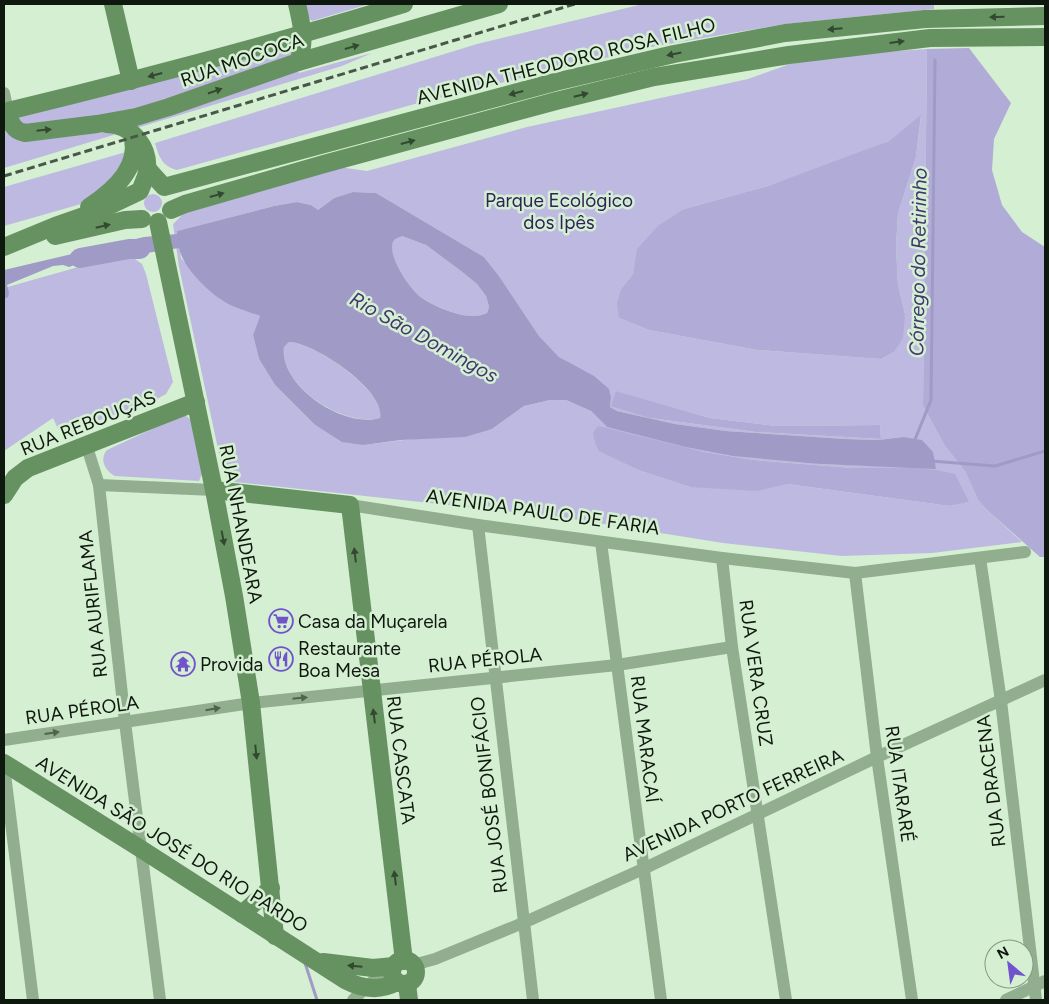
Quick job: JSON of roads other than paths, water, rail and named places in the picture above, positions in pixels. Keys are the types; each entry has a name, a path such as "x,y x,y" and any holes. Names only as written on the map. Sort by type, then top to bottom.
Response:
{"main road":[{"path":"113,4 131,81"},
{"path":"297,4 304,34 303,46 298,62"},
{"name":"RUA MOCOCA","path":"404,4 304,34 131,81 6,112 18,132 25,133 136,117 169,108 298,62 497,4"},
{"path":"1044,16 1044,37"},
{"name":"AVENIDA THEODORO ROSA FILHO","path":"164,187 555,82 665,56 785,33 925,19 1044,16"},
{"path":"785,33 789,55"},
{"name":"AVENIDA THEODORO ROSA FILHO","path":"171,210 213,196 379,149 556,101 654,77 789,55 930,38 1044,37"},
{"path":"740,42 745,62"},
{"path":"55,226 91,206 108,192 128,170 133,161 135,136 153,119 169,108"},
{"path":"430,116 436,134"},
{"path":"97,124 111,124 135,136 146,167 146,176 136,198 135,206 153,224"},
{"path":"374,130 379,149"},
{"path":"4,247 125,220 153,224 165,217 171,210 172,201 170,193 146,167"},
{"path":"4,247 98,211 148,186 164,187"},
{"name":"RUA NHANDEARA","path":"153,224 167,268 214,490 234,596 251,703 275,936"},
{"name":"RUA REBOUÇAS","path":"4,495 15,478 28,468 196,402"},
{"name":"AVENIDA PAULO DE FARIA","path":"214,490 350,505"},
{"name":"RUA CASCATA","path":"350,505 404,976"},
{"name":"AVENIDA SÃO JOSÉ DO RIO PARDO","path":"4,764 356,986 364,994"},
{"path":"242,914 271,888"},
{"name":"AVENIDA SÃO JOSÉ DO RIO PARDO","path":"317,962 373,968 404,976"},
{"path":"364,994 384,987 404,976"}],"street":[{"path":"4,93 6,112"},
{"name":"RUA AURIFLAMA","path":"86,444 99,485 125,722 160,1000"},
{"name":"AVENIDA PAULO DE FARIA","path":"99,485 214,490"},
{"name":"AVENIDA PAULO DE FARIA","path":"350,505 601,542 855,573 1026,552"},
{"name":"RUA JOSÉ BONIFÁCIO","path":"478,525 532,1000"},
{"name":"RUA MARACAÍ","path":"601,542 661,1000"},
{"name":"RUA VERA CRUZ","path":"722,558 732,647 786,1000"},
{"name":"RUA DRACENA","path":"980,558 1040,984 1036,1000"},
{"name":"RUA ITARARÉ","path":"855,573 877,757 912,1000"},
{"name":"RUA PÉROLA","path":"4,740 251,703 617,665 732,647"},
{"name":"AVENIDA PORTO FERREIRA","path":"404,976 435,959 523,923 643,869 877,757 1045,680"},
{"path":"4,764 33,1000"},
{"path":"1006,1000 1040,984"},
{"path":"353,1000 364,994"}],"water":[{"path":"353,192 376,193 484,257 539,336 559,357 594,376 609,389 610,407 617,411 675,424 726,431 845,439 878,440 903,437 922,440 933,452 936,469 820,464 733,456 686,447 607,427 591,411 566,400 550,400 524,406 492,429 465,437 401,440 364,445 342,442 314,424 275,385 259,359 253,335 260,316 239,309 214,294 190,270 179,248 147,253 140,251 112,252 69,267 63,265 53,266 7,285 9,293 8,297 4,299 4,270 144,237 177,234 177,231 274,206 297,202 311,205 318,210 334,198","holes":["402,236 426,245 477,284 486,296 489,307 487,313 471,316 453,313 436,306 417,294 406,280 393,256 393,242","289,342 314,350 346,370 372,394 379,407 380,418 365,420 332,411 303,390 292,376 285,362 284,347"]}],"waterway":[{"name":"Córrego do Retirinho","path":"914,442 931,400 935,60"},
{"name":"Rio São Domingos","path":"80,258 129,249 140,249"},
{"path":"931,461 995,466 1045,451"},
{"path":"305,963 317,1000"}],"railway":[{"path":"4,176 575,4"}],"place":[{"name":"Casa da Muçarela","path":"281,621"},
{"name":"Restaurante Boa Mesa","path":"281,659"},
{"name":"Provida","path":"183,664"}],"park label":[{"name":"Parque Ecológico dos Ipês","path":"559,211"}]}
